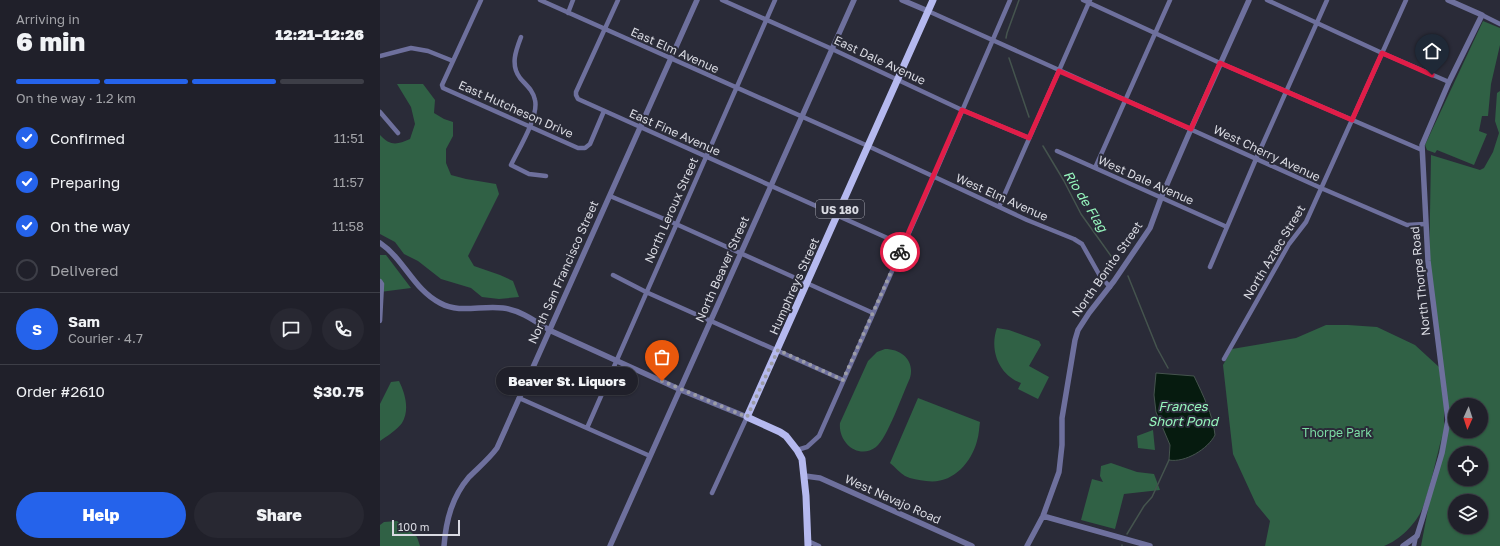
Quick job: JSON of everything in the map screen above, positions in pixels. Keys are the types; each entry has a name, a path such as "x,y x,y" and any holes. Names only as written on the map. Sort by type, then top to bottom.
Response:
{"main road":[{"name":"Humphreys Street","path":"747,417 933,0"},
{"path":"747,417 786,436 802,459 805,476 808,543"}],"street":[{"path":"380,56 411,48 428,51 453,61 481,0"},
{"name":"East Elm Avenue","path":"540,0 802,117"},
{"path":"568,13 573,0"},
{"path":"605,29 618,0"},
{"name":"North San Francisco Street","path":"444,546 448,514 458,491 494,452 697,0"},
{"name":"East Dale Avenue","path":"722,0 898,79 962,110 1029,138"},
{"name":"North Leroux Street","path":"587,428 775,0"},
{"name":"North Beaver Street","path":"610,546 854,0"},
{"path":"902,0 928,11"},
{"path":"797,450 807,447 818,436 1010,0"},
{"path":"1083,0 1089,1 1220,63 1422,150"},
{"path":"1095,168 1170,0"},
{"name":"North Bonito Street","path":"1027,546 1050,500 1060,468 1062,418 1078,330 1089,313 1110,287 1150,228 1191,129 1249,0"},
{"path":"1267,0 1449,82"},
{"path":"1210,267 1256,159 1327,0"},
{"name":"North Aztec Street","path":"1224,359 1289,244 1306,222 1406,0"},
{"path":"1448,0 1500,24"},
{"path":"999,207 1089,1"},
{"name":"West Cherry Avenue","path":"928,11 1059,71 1407,225 1426,224"},
{"name":"North Thorpe Road","path":"1417,536 1428,504 1442,453 1448,420 1432,298 1422,145 1449,82 1482,15"},
{"name":"East Fine Avenue","path":"605,29 576,92 578,99 639,128 838,214 903,245"},
{"path":"521,37 515,51 514,64 519,76 531,89 536,101 536,110 511,166 530,174 546,176"},
{"name":"East Hutcheson Drive","path":"453,61 442,85 443,88 578,148 585,148 590,144 604,111"},
{"path":"380,112 398,133"},
{"name":"West Elm Avenue","path":"802,117 999,207 1074,239 1082,244 1100,276 1110,287"},
{"name":"West Dale Avenue","path":"1056,151 1227,227"},
{"path":"610,196 676,224 873,313"},
{"path":"380,243 393,254 427,296 440,304 461,310 504,308 532,318 549,330 681,390 747,417"},
{"path":"613,275 646,292 843,380"},
{"path":"380,280 382,284 380,320"},
{"path":"519,398 650,456"},
{"name":"Humphreys Street","path":"712,493 747,417"},
{"name":"West Navajo Road","path":"805,476 820,478 972,546"},
{"path":"1043,516 1150,546"},
{"path":"1403,546 1417,536"},
{"path":"1414,546 1417,536"},
{"path":"808,543 819,546"}],"green space":[{"path":"1483,21 1500,28 1500,45 1491,84 1488,116 1482,116 1479,131 1487,134 1474,165 1437,150 1435,153 1427,150 1425,145"},
{"path":"397,84 423,84 435,100 434,113 453,122 453,136 446,149 446,163 451,175 496,184 499,194 468,256 474,266 513,281 519,297 499,299 482,297 471,288 441,279 418,261 404,254 395,242 380,234 380,135 390,143 401,142 410,139 415,124 411,107"},
{"name":"Thorpe Park","path":"1500,91 1500,546 1421,546 1442,436 1423,507 1417,519 1396,540 1384,546 1265,546 1270,521 1256,504 1233,454 1223,365 1232,349 1296,338 1326,325 1377,327 1415,345 1439,367 1444,404 1444,426 1447,414 1429,273 1431,155 1480,170 1484,168 1493,152 1499,133 1495,121 1497,93"},
{"path":"380,255 386,255 411,288 380,292"},
{"path":"997,328 1009,330 1039,341 1041,345 1029,366 1049,377 1038,399 1018,389 1021,383 1013,379 1002,368 995,353 994,345"},
{"path":"885,349 897,351 906,357 911,366 910,378 885,435 876,447 869,451 863,452 846,443 842,437 840,423 868,361 877,352"},
{"path":"399,381 406,402 406,413 398,428 380,441 380,404 391,382"},
{"path":"918,398 980,422 978,439 970,458 959,471 944,480 926,481 910,478 903,475 890,463"},
{"path":"1153,430 1155,450 1138,448 1137,436"},
{"path":"1111,463 1137,472 1154,474 1160,490 1124,494 1115,529 1081,520 1092,479 1103,482 1100,476 1101,466"},
{"path":"397,521 417,537 420,546 380,546 380,525 384,522"}],"water":[{"name":"Frances Short Pond","path":"1156,373 1194,376 1207,405 1215,435 1202,450 1189,457 1169,460 1170,445 1156,412 1154,395"}],"waterway":[{"name":"Rio de Flag","path":"1006,38 1019,0"},
{"name":"Rio de Flag","path":"1009,58 1029,117"},
{"name":"Rio de Flag","path":"1043,146 1064,181 1081,214 1116,263"},
{"name":"Rio de Flag","path":"1128,276 1157,348 1168,368"},
{"name":"Rio de Flag","path":"1127,534 1144,506 1152,497 1169,460"}],"way so far":[{"path":"662,381 747,417 778,350 843,380 900,252"}],"place":[{"name":"Beaver St. Liquors","path":"662,381"}],"route":[{"path":"900,252 962,110 1029,138 1059,71 1191,129 1220,63 1352,120 1382,53 1432,75"}]}
